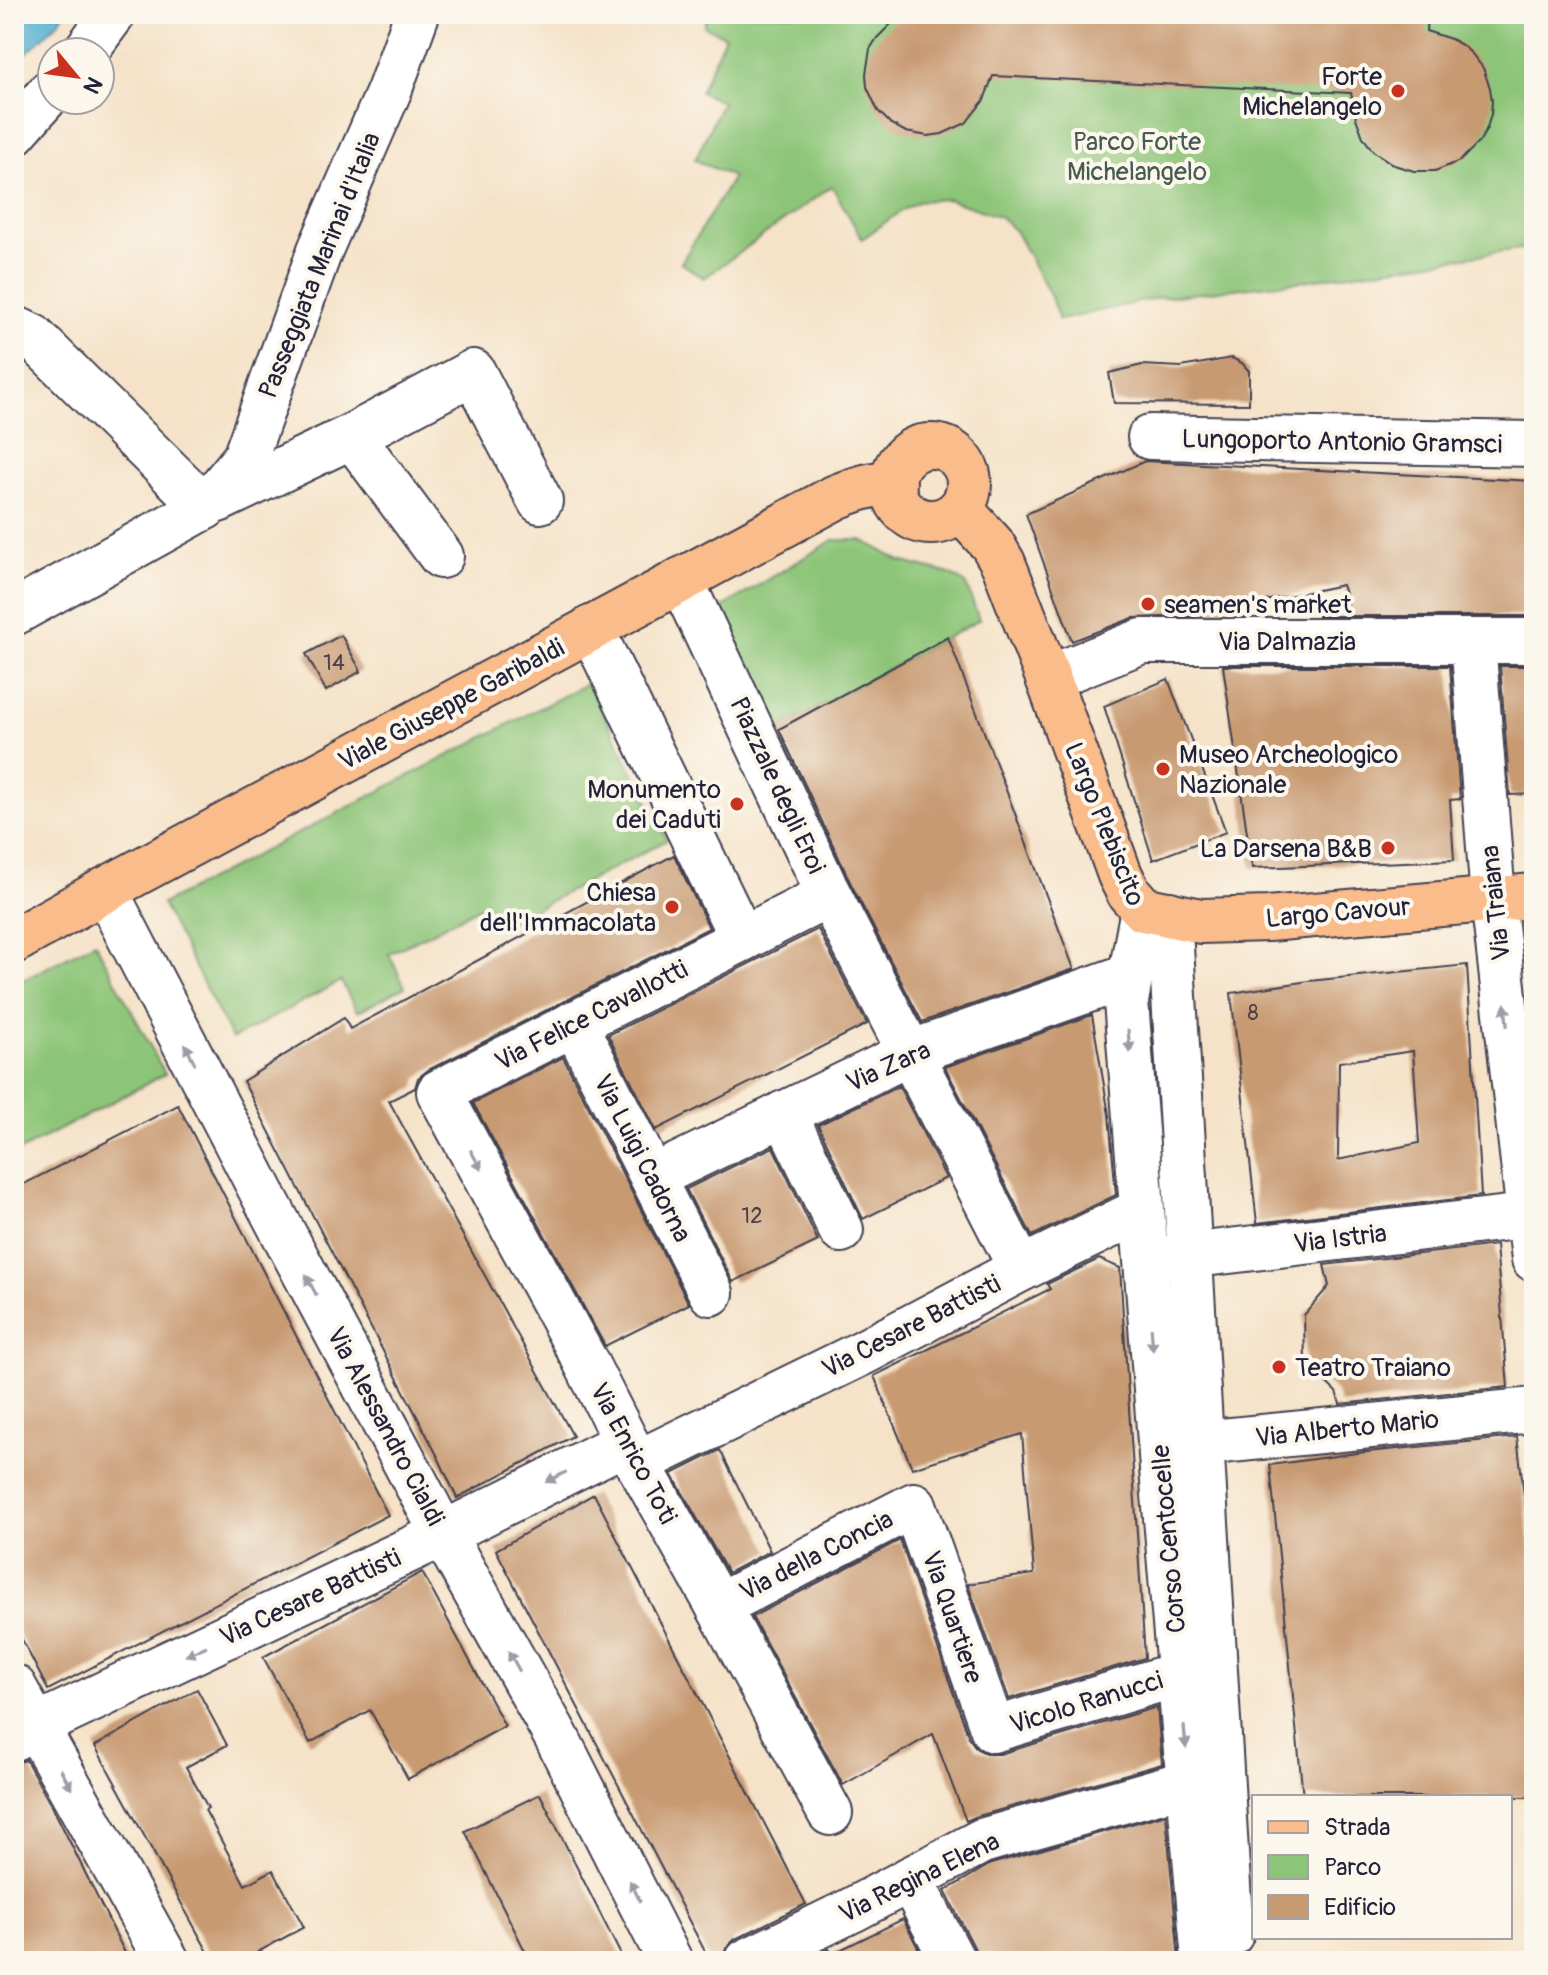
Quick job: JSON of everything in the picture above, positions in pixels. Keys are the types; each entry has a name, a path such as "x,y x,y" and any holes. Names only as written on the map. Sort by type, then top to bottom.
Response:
{"main road":[{"path":"928,446 952,452 961,460 967,471 969,486 960,509 953,515 929,522 916,519 906,512 898,502 894,477 906,456 928,446"},
{"name":"Viale Giuseppe Garibaldi","path":"14,941 836,497 860,487 894,483"},
{"name":"Largo Plebiscito","path":"960,509 992,544 1003,563 1120,875 1129,893 1156,912"},
{"name":"Largo Cavour","path":"1156,912 1201,921 1268,919 1514,897"}],"street":[{"path":"97,36 113,14"},
{"name":"Passeggiata Marinai d'Italia","path":"205,507 245,458 320,250 389,91 417,14"},
{"path":"14,133 36,108"},
{"path":"14,328 33,337 205,507"},
{"name":"Passeggiata Marinai d'Italia","path":"14,613 205,507 352,436 473,372 540,501"},
{"path":"352,436 441,556"},
{"name":"Lungoporto Antonio Gramsci","path":"1150,437 1534,444"},
{"name":"Piazzale degli Eroi","path":"681,580 829,895 742,939"},
{"path":"591,628 742,939"},
{"name":"Via Dalmazia","path":"1048,678 1142,641 1534,641"},
{"name":"Via Traiana","path":"1473,641 1514,897 1534,1259"},
{"name":"Via Alessandro Cialdi","path":"105,890 443,1534 557,1738 670,1961"},
{"path":"829,895 1021,1269"},
{"path":"1156,912 1189,1255 1181,1445 1233,1961"},
{"name":"Largo Plebiscito","path":"1146,1261 1126,1001 1131,975 1156,912"},
{"name":"Via Felice Cavallotti","path":"439,1092 742,939"},
{"name":"Via Zara","path":"653,1177 910,1053 1131,975"},
{"name":"Via Luigi Cadorna","path":"574,1023 711,1293"},
{"name":"Via Enrico Toti","path":"439,1092 632,1453 830,1813"},
{"path":"784,1113 841,1230"},
{"name":"Via Cesare Battisti","path":"25,1732 443,1534 864,1352 1021,1269 1142,1210"},
{"name":"Via Istria","path":"1146,1261 1532,1216"},
{"name":"Corso Centocelle","path":"1146,1261 1181,1445 1179,1674 1204,1961"},
{"name":"Via Alberto Mario","path":"1181,1445 1534,1410"},
{"name":"Via della Concia","path":"718,1606 914,1505"},
{"name":"Via Quartiere","path":"914,1505 993,1730"},
{"name":"Vicolo Ranucci","path":"993,1730 1179,1674"},
{"path":"14,1687 25,1732 167,1961"},
{"name":"Via Regina Elena","path":"747,1961 982,1841 1189,1782"},
{"path":"910,1879 953,1961"}],"green space":[{"name":"Parco Forte Michelangelo","path":"708,14 1534,14 1534,247 1295,282 1157,298 1059,320 1051,297 1016,232 1001,217 947,199 919,201 862,239 832,186 704,278 681,263 733,177 695,160 722,102 700,92 725,36 704,26"},
{"path":"833,540 862,540 900,561 950,574 966,584 979,620 776,731 720,609"},
{"path":"588,683 667,840 499,928 486,904 389,954 405,987 357,1012 341,981 232,1039 162,904"},
{"path":"95,942 165,1074 14,1154 14,985"}],"water":[{"path":"14,14 64,14 44,36 36,36 36,44 14,65"}],"building":[{"name":"Forte Michelangelo","path":"910,14 1427,14 1426,31 1462,45 1483,68 1490,88 1491,114 1480,141 1460,161 1435,171 1414,171 1394,165 1373,151 1363,137 1351,93 993,76 984,100 966,123 942,134 928,136 906,132 891,124 878,111 867,87 870,49 893,22"},
{"path":"1232,358 1249,371 1249,404 1114,403 1109,373 1142,365 1181,367"},
{"path":"1145,461 1534,481 1534,616 1317,616 1348,603 1342,585 1193,616 1133,618 1072,641 1026,514"},
{"path":"341,635 361,671 326,691 306,654"},
{"path":"948,637 1074,969 922,1022 851,884 779,729"},
{"path":"1223,666 1450,666 1460,799 1450,800 1454,860 1252,868"},
{"path":"1500,666 1534,666 1534,794 1510,795"},
{"name":"Museo Archeologico Nazionale","path":"1168,679 1226,832 1153,860 1104,706"},
{"path":"674,855 709,928 428,1070 418,1078 415,1088 389,1101 573,1436 457,1498 243,1081 344,1018 350,1029"},
{"path":"818,929 867,1024 656,1130 608,1035"},
{"path":"1467,965 1481,1196 1257,1223 1231,993 1309,981","holes":["1413,1051 1419,1143 1338,1160 1339,1062"]},
{"path":"1092,1015 1109,1115 1116,1195 1032,1236 945,1067"},
{"path":"563,1057 689,1304 605,1346 473,1103"},
{"path":"899,1086 946,1178 863,1219 818,1125"},
{"path":"178,1105 388,1515 48,1690 14,1624 14,1189"},
{"path":"773,1147 818,1241 733,1282 686,1189"},
{"path":"1496,1245 1508,1387 1340,1404 1336,1392 1305,1362 1304,1315 1329,1286 1324,1265"},
{"path":"1099,1259 1120,1268 1145,1658 1009,1699 968,1584 1034,1574 1022,1434 912,1468 874,1376 1050,1289 1047,1284"},
{"path":"1517,1437 1534,1577 1534,1797 1303,1795 1270,1465"},
{"path":"720,1450 770,1551 728,1573 672,1474"},
{"path":"594,1494 806,1904 735,1939 726,1948 722,1961 710,1961 496,1550"},
{"path":"900,1540 969,1738 977,1749 988,1754 1000,1754 1157,1707 1162,1764 966,1821 933,1734 843,1785 752,1617"},
{"path":"422,1572 505,1726 408,1779 370,1710 310,1743 263,1657"},
{"path":"197,1689 227,1745 186,1767 208,1808 205,1810 245,1885 273,1870 304,1927 241,1961 213,1961 95,1746"},
{"path":"26,1760 129,1961 14,1961 14,1763"},
{"path":"540,1794 624,1961 530,1961 465,1831"},
{"path":"1166,1814 1179,1961 978,1961 975,1949 945,1891 991,1864"},
{"path":"903,1919 925,1961 804,1961 829,1949 832,1954"}],"place":[{"name":"Forte Michelangelo","path":"1398,91"},
{"name":"seamen's market","path":"1148,604"},
{"name":"Museo Archeologico Nazionale","path":"1163,769"},
{"name":"Monumento dei Caduti","path":"737,804"},
{"name":"La Darsena B&B","path":"1388,848"},
{"name":"Chiesa dell'Immacolata","path":"672,907"},
{"name":"Teatro Traiano","path":"1279,1367"}]}
